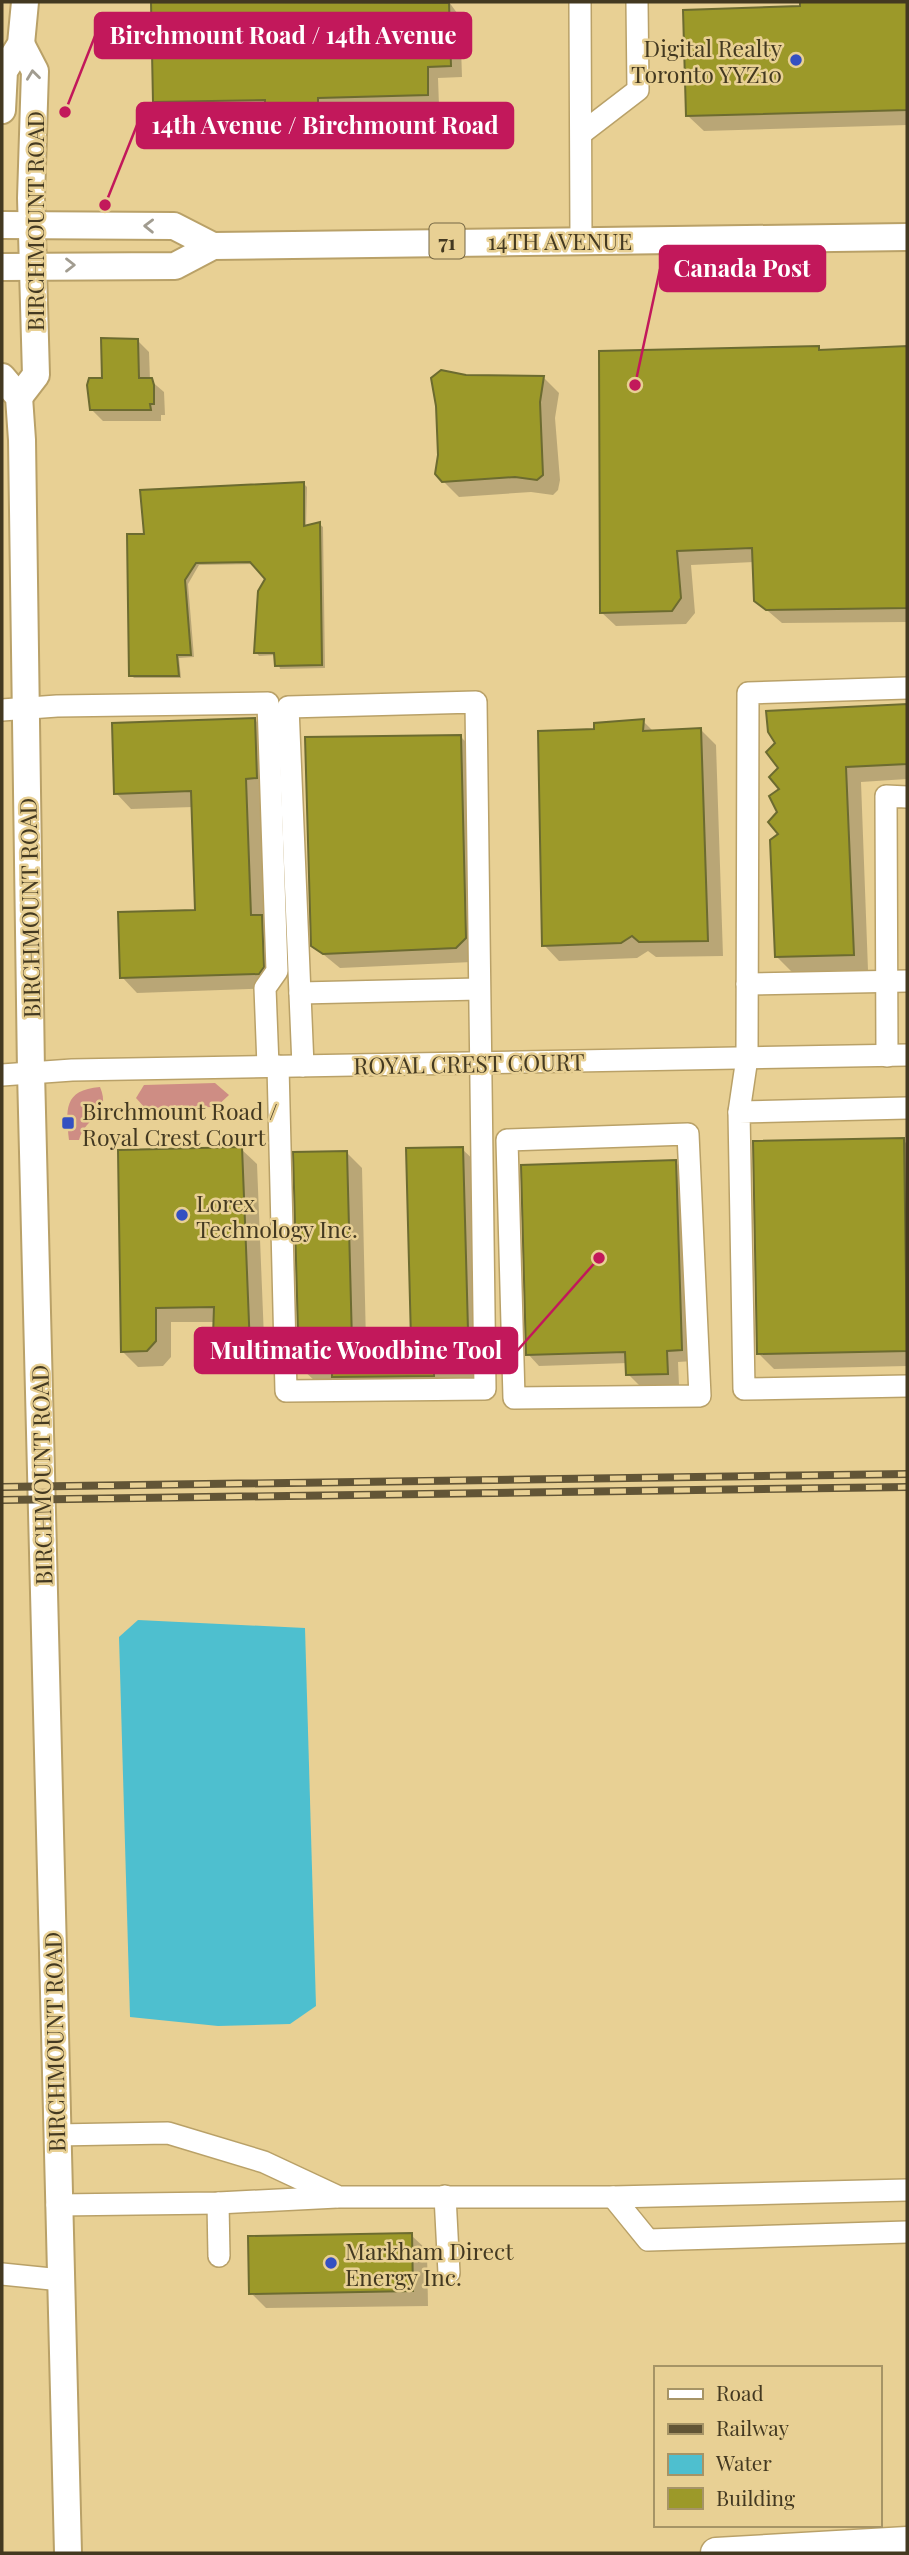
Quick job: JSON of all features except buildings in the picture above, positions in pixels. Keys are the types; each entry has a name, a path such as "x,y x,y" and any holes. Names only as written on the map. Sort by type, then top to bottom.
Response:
{"highway":[{"path":"716,2553 907,2542"}],"main road":[{"name":"BIRCHMOUNT ROAD","path":"2,110 4,71 21,44 25,2"},
{"name":"BIRCHMOUNT ROAD","path":"21,44 35,71 32,266 36,375 19,397 14,710 32,1072 57,2205 68,2553"},
{"name":"14TH AVENUE","path":"2,225 174,226 213,246"},
{"name":"14TH AVENUE","path":"2,267 174,266 213,246 907,237"},
{"path":"2,377 19,397"}],"street":[{"path":"580,2 581,240"},
{"path":"582,133 638,90 637,2"},
{"path":"907,688 748,693 747,1058 739,1112 744,1389 907,1386"},
{"path":"14,710 268,703 277,971 265,988 273,1066 286,1391 485,1389 476,702 288,707 303,1066"},
{"path":"897,1056 897,981 886,796 907,797"},
{"path":"747,984 897,981"},
{"path":"300,993 479,989"},
{"name":"ROYAL CREST COURT","path":"2,1074 273,1066 897,1056"},
{"path":"739,1112 907,1108"},
{"path":"688,1134 700,1396 514,1398 511,1299 507,1140 688,1134"},
{"path":"484,1300 511,1299"},
{"path":"56,2135 168,2133 264,2162 339,2197"},
{"path":"57,2205 218,2203 339,2197 612,2197 907,2190"},
{"path":"445,2196 449,2273"},
{"path":"612,2197 648,2240 907,2232"},
{"path":"218,2203 219,2256"},
{"path":"2,2274 61,2280"}],"shaded area":[{"path":"215,1083 229,1095 216,1107 145,1108 136,1098 144,1085"},
{"path":"100,1087 103,1104 100,1110 82,1132 79,1140 69,1140 67,1119 73,1097 79,1092"}],"water":[{"path":"138,1620 305,1628 316,2006 290,2024 218,2026 130,2017 119,1637"}],"railway":[{"path":"2,1487 907,1474"},
{"path":"2,1500 907,1487"}],"place":[{"name":"Digital Realty Toronto YYZ10","path":"796,60"},
{"name":"Birchmount Road / 14th Avenue","path":"65,112"},
{"name":"14th Avenue / Birchmount Road","path":"105,205"},
{"name":"Canada Post","path":"635,385"},
{"name":"Birchmount Road / Royal Crest Court","path":"68,1123"},
{"name":"Lorex Technology Inc.","path":"182,1215"},
{"name":"Multimatic Woodbine Tool","path":"599,1258"},
{"name":"Markham Direct Energy Inc.","path":"331,2263"}]}
